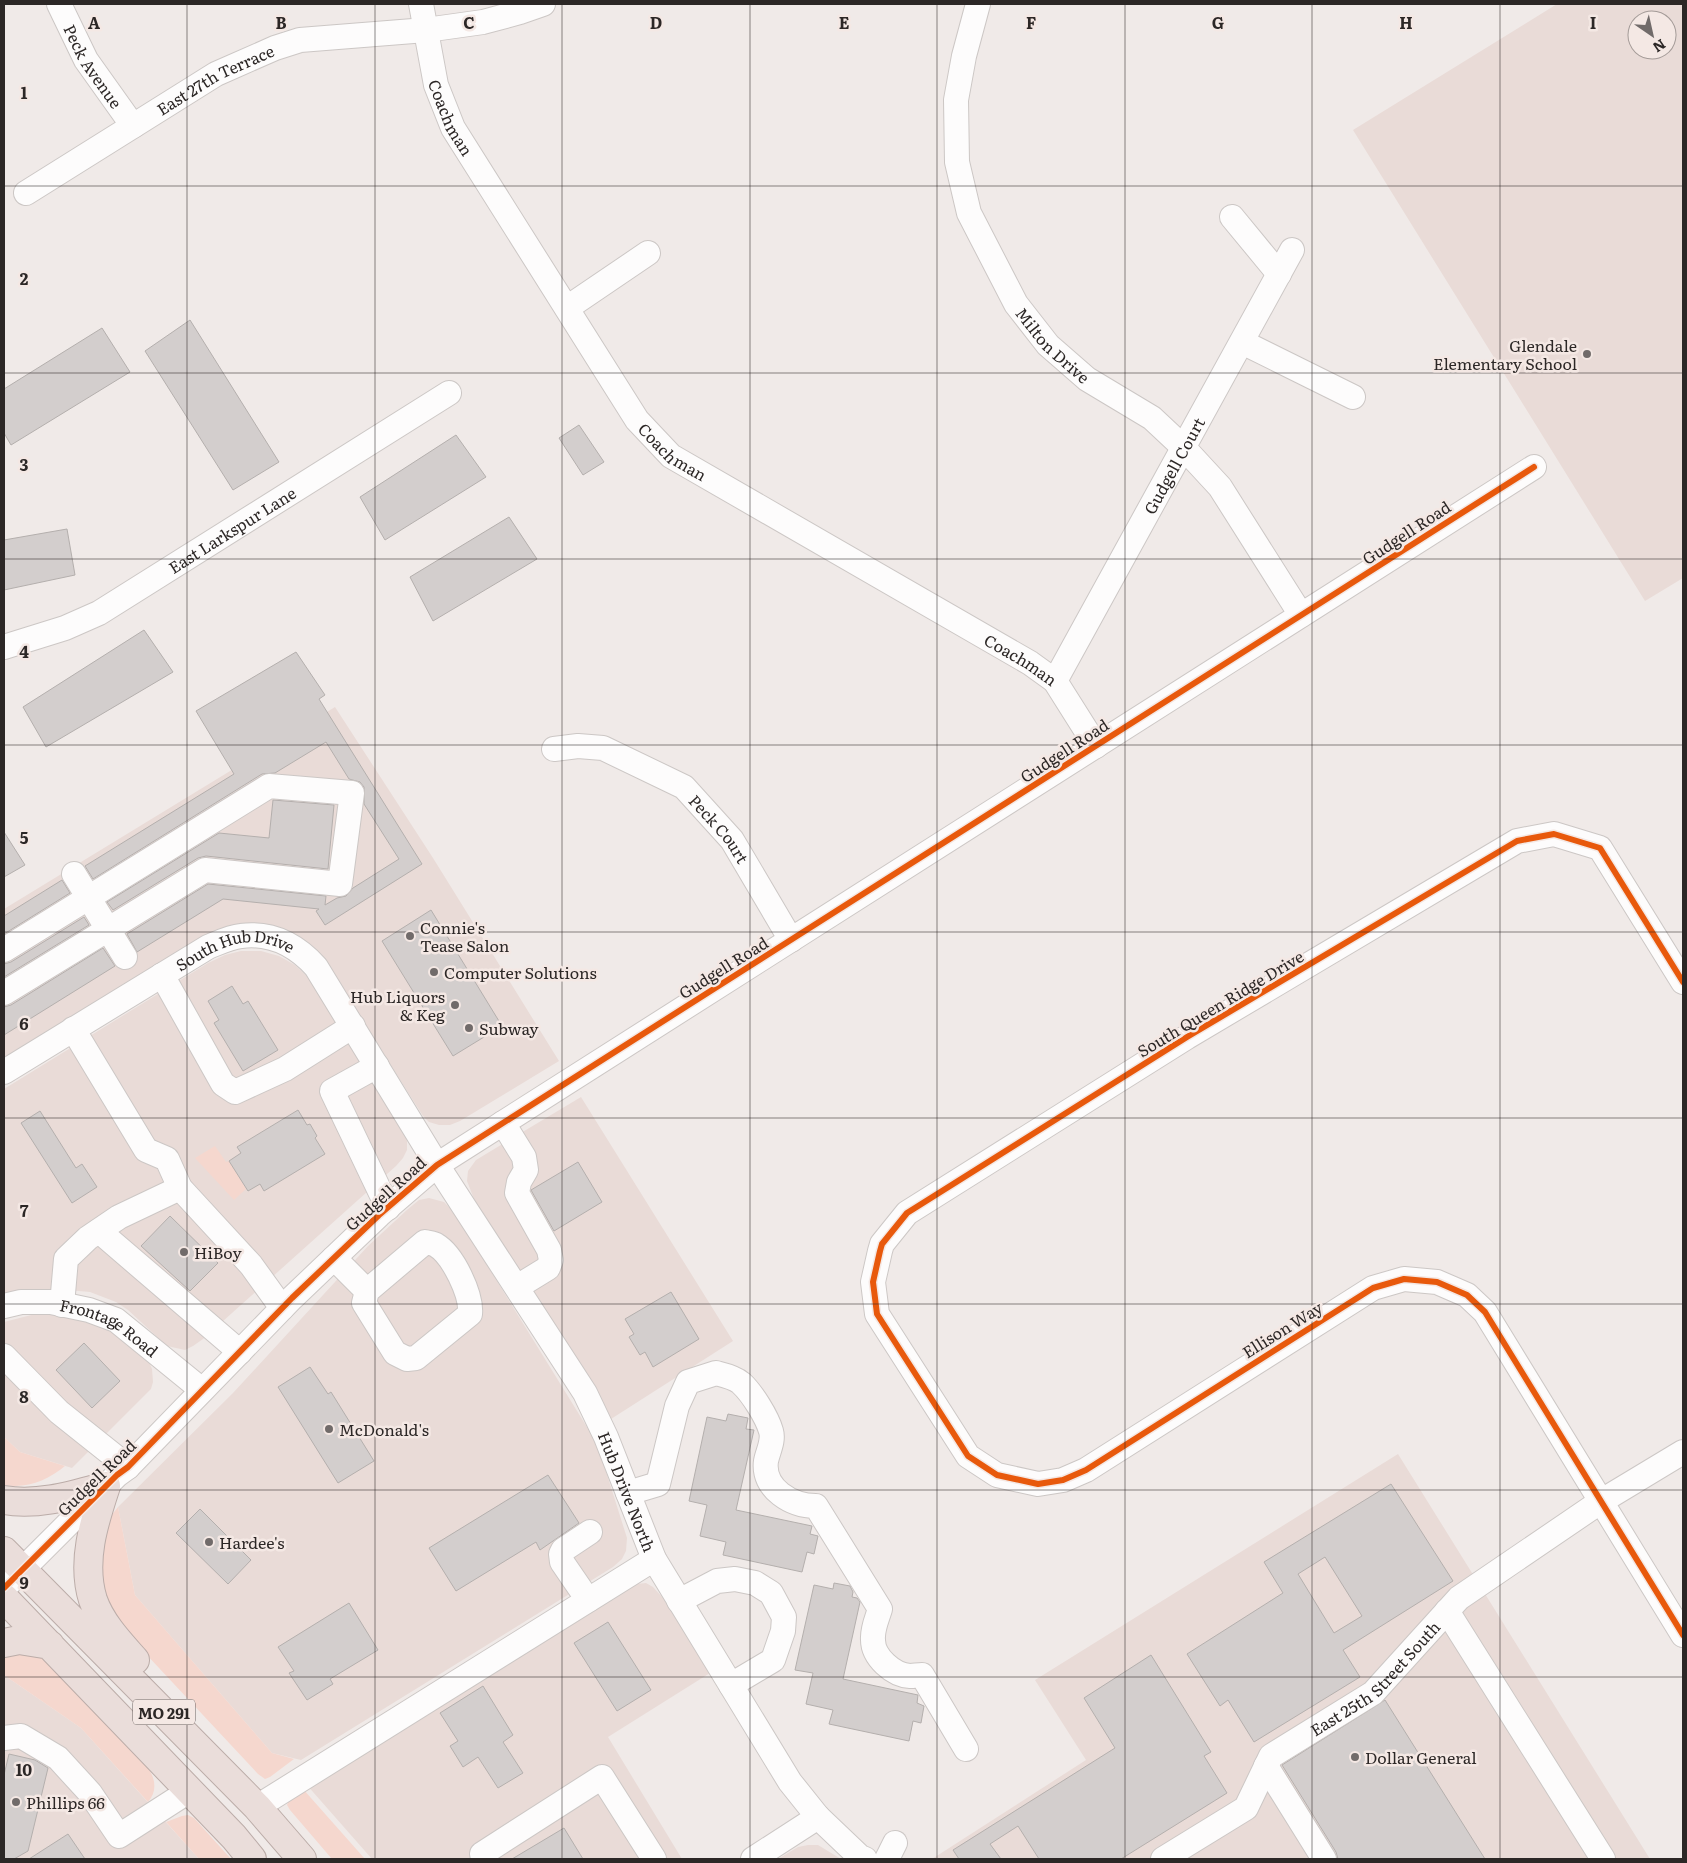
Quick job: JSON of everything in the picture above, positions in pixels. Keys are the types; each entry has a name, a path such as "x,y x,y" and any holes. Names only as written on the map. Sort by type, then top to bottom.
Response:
{"highway":[{"path":"4,1500 35,1501 68,1496 106,1486"},
{"path":"106,1486 97,1514 88,1559 88,1578 93,1600 112,1633 165,1695 195,1744"},
{"name":"MO 291","path":"10,1569 195,1744 258,1807 302,1859"},
{"name":"MO 291","path":"4,1598 252,1859"},
{"path":"4,1643 19,1640 50,1645"}],"street":[{"name":"Peck Avenue","path":"59,4 86,60 134,126"},
{"name":"Coachman","path":"421,4 436,85 452,128 637,420 672,456 1030,663 1055,681 1096,746"},
{"name":"East 27th Terrace","path":"26,193 216,74 275,48 300,40 426,30 483,22 543,4"},
{"name":"Milton Drive","path":"978,4 964,56 956,100 956,162 969,213 1016,304 1048,345 1087,379 1152,418 1184,448 1220,487 1301,615"},
{"path":"1232,217 1279,274"},
{"name":"Gudgell Court","path":"1055,681 1292,250"},
{"path":"567,308 648,253"},
{"path":"1242,342 1353,398"},
{"name":"East Larkspur Lane","path":"4,647 65,628 99,613 449,393"},
{"name":"Gudgell Road","path":"10,1569 128,1467 282,1308 388,1208 437,1165 1534,466"},
{"name":"Peck Court","path":"554,749 578,746 603,748 684,786 732,840 791,940"},
{"path":"4,950 269,786 352,793 340,884 205,870 4,993"},
{"name":"South Queen Ridge Drive","path":"880,1251 882,1244 907,1213 1188,1037 1517,841 1554,834 1600,848 1683,982"},
{"path":"74,874 125,957"},
{"name":"South Hub Drive","path":"4,1072 208,947 240,936 266,936 282,941 303,953 316,967 437,1165"},
{"path":"162,975 223,1084 235,1092 285,1069 353,1026"},
{"path":"73,1029 146,1150 167,1159 180,1188 251,1265 282,1308"},
{"path":"378,1066 332,1091 388,1208"},
{"path":"502,1123 524,1157 526,1170 516,1192 549,1250 551,1260 548,1268 517,1287"},
{"name":"Hub Drive North","path":"437,1165 585,1393 606,1437 654,1559 790,1782 818,1817 860,1856 866,1859"},
{"path":"62,1305 66,1259 88,1238 119,1217 180,1188"},
{"path":"99,1230 240,1352"},
{"path":"425,1242 437,1245 448,1257 464,1284 471,1304 470,1314 416,1358 407,1359 395,1353 364,1304 367,1291 425,1242"},
{"name":"Ellison Way","path":"880,1251 873,1282 877,1314 968,1456 996,1475 1038,1484 1063,1480 1086,1470 1373,1288 1404,1279 1437,1282 1467,1295 1485,1312 1683,1635"},
{"path":"334,1258 367,1291"},
{"name":"Frontage Road","path":"4,1306 21,1302 50,1302 89,1310 116,1320 202,1390"},
{"path":"4,1356 59,1412 128,1467"},
{"path":"628,1493 658,1484 678,1406 688,1382 716,1373 740,1382 754,1397 772,1432 771,1446 766,1462 773,1486 783,1497 810,1506 816,1506 880,1609 872,1642 878,1656 888,1667 901,1674 909,1676 922,1675 966,1749"},
{"name":"East 25th Street South","path":"1163,1859 1246,1808 1271,1756 1373,1693 1459,1598 1600,1502 1683,1452"},
{"path":"588,1600 562,1562 561,1554 563,1550 590,1532"},
{"path":"258,1807 654,1559"},
{"path":"679,1601 718,1581 735,1579 755,1583 771,1593 784,1617 783,1631 773,1660 731,1685"},
{"path":"1447,1611 1603,1859"},
{"path":"4,1738 21,1736 58,1758 90,1793 120,1836 189,1791"},
{"path":"1266,1766 1324,1859"},
{"path":"486,1859 482,1854 602,1777 651,1858"},
{"path":"753,1859 818,1817"}],"shaded area":[{"name":"Glendale Elementary School","path":"1557,4 1683,4 1683,578 1645,601 1353,130"},
{"path":"335,707 433,858 559,1061 460,1121 450,1125 439,1125 429,1122 423,1116 333,974 256,927 4,1062 4,909"},
{"path":"241,951 261,951 279,956 295,965 309,978 404,1131 407,1150 403,1158 203,1339 185,1350 167,1346 128,1310 116,1302 90,1292 43,1289 4,1298 4,1089 208,963 225,955"},
{"path":"581,1097 733,1341 611,1419 474,1199 467,1181 468,1171 476,1160"},
{"path":"215,1146 226,1162 229,1161 246,1189 234,1200 195,1158"},
{"path":"429,1198 444,1202 455,1213 598,1446 627,1538 626,1551 622,1559 613,1567 301,1760 272,1753 135,1595 118,1507 233,1393 368,1246 419,1200"},
{"path":"43,1312 95,1318 149,1362 152,1369 153,1382 151,1389 72,1468 20,1452 4,1437 4,1322"},
{"path":"4,1437 20,1452 65,1466 37,1482 21,1486 5,1485 4,1487"},
{"path":"1398,1454 1650,1859 932,1859 1086,1760 1035,1680"},
{"path":"118,1507 135,1595 272,1753 294,1759 270,1777 265,1779 258,1774 116,1622 97,1580 107,1521"},
{"path":"646,1583 653,1587 663,1598 710,1673 608,1737 682,1859 372,1859 306,1784 636,1584"},
{"path":"8,1650 39,1655 46,1660 148,1768 153,1777 154,1790 148,1802 81,1728 4,1675 4,1657 8,1656"},
{"path":"4,1675 81,1728 199,1859 4,1859"},
{"path":"303,1789 365,1859 332,1859 287,1805 289,1800"},
{"path":"188,1815 194,1818 231,1859 199,1859 166,1822"},
{"path":"818,1845 841,1859 778,1859 798,1847"}],"building":[{"path":"190,320 279,462 233,490 145,351"},
{"path":"102,328 130,372 11,445 4,433 4,389"},
{"path":"579,425 604,462 583,475 559,438"},
{"path":"456,435 486,477 385,540 360,497"},
{"path":"509,517 537,559 433,621 410,577"},
{"path":"67,529 75,575 4,590 4,540"},
{"path":"144,630 173,672 46,747 23,707"},
{"path":"296,652 325,695 319,699 422,864 325,925 316,911 319,909 223,899 137,952 127,934 208,884 326,896 325,905 337,898 346,896 353,888 399,859 364,804 364,787 360,782 349,779 326,742 275,773 262,774 93,879 85,866 234,774 196,711"},
{"path":"273,800 334,805 328,869 206,856 198,858 113,910 107,902 219,833 269,838"},
{"path":"4,832 25,865 4,877"},
{"path":"62,880 70,893 4,934 4,916"},
{"path":"431,910 502,1026 453,1056 382,941"},
{"path":"84,917 89,925 4,977 4,964 11,962"},
{"path":"103,948 115,966 4,1035 4,1007 11,1005"},
{"path":"232,986 243,1004 248,1001 278,1050 243,1071 214,1023 219,1020 208,1001"},
{"path":"298,1110 307,1125 310,1124 317,1136 315,1138 325,1154 264,1191 260,1184 248,1191 229,1161 241,1153 237,1147"},
{"path":"40,1111 76,1168 82,1164 97,1187 72,1203 21,1123"},
{"path":"578,1162 602,1202 554,1231 531,1190"},
{"path":"170,1216 218,1263 190,1291 141,1246"},
{"path":"671,1292 699,1339 653,1367 645,1352 640,1355 629,1337 634,1334 625,1319"},
{"path":"84,1343 120,1381 92,1408 56,1370"},
{"path":"310,1367 328,1394 331,1392 374,1461 338,1483 278,1387"},
{"path":"728,1414 748,1418 746,1429 754,1430 736,1510 812,1526 810,1534 818,1536 814,1554 807,1552 802,1572 723,1555 726,1542 700,1536 707,1505 689,1501 707,1417 726,1421"},
{"path":"548,1475 579,1523 540,1550 536,1542 456,1591 429,1548"},
{"path":"1391,1484 1453,1581 1343,1650 1360,1677 1254,1742 1228,1700 1220,1706 1187,1654 1283,1593 1264,1562","holes":["1325,1557 1362,1616 1334,1633 1298,1574"]},
{"path":"200,1509 251,1560 228,1584 176,1533"},
{"path":"834,1583 850,1586 853,1592 852,1597 857,1598 860,1602 843,1679 918,1695 917,1703 924,1706 921,1723 913,1721 909,1741 829,1724 833,1710 806,1704 813,1673 795,1670 814,1585 833,1589"},
{"path":"349,1603 378,1650 330,1679 333,1684 307,1700 289,1673 294,1671 278,1647"},
{"path":"608,1622 651,1690 617,1711 574,1643"},
{"path":"1151,1655 1211,1752 1204,1756 1227,1793 1121,1859 1039,1859 1018,1826 990,1844 1001,1859 959,1859 953,1850 1115,1748 1084,1698"},
{"path":"483,1686 513,1735 503,1742 523,1773 498,1788 478,1757 463,1767 450,1746 458,1741 440,1713"},
{"path":"1385,1700 1485,1859 1338,1859 1336,1852 1282,1765"},
{"path":"9,1754 35,1760 48,1768 28,1851 14,1859 4,1859 4,1775"},
{"path":"564,1828 583,1859 512,1859"},
{"path":"68,1834 85,1859 29,1859"}],"cycle path":[{"path":"4,1588 117,1475 128,1467 292,1298 379,1215 437,1165 1534,467"},
{"path":"1683,982 1600,848 1554,834 1517,841 1187,1037 907,1213 882,1244 873,1282 877,1314 968,1456 997,1475 1038,1484 1063,1480 1086,1470 1373,1288 1404,1279 1437,1282 1467,1295 1485,1312 1683,1635"}],"place":[{"name":"Glendale Elementary School","path":"1587,354"},
{"name":"Connie's Tease Salon","path":"410,936"},
{"name":"Computer Solutions","path":"434,972"},
{"name":"Hub Liquors & Keg","path":"455,1005"},
{"name":"Subway","path":"469,1028"},
{"name":"HiBoy","path":"184,1252"},
{"name":"McDonald's","path":"329,1429"},
{"name":"Hardee's","path":"209,1542"},
{"name":"Dollar General","path":"1355,1757"},
{"name":"Phillips 66","path":"16,1802"}]}
